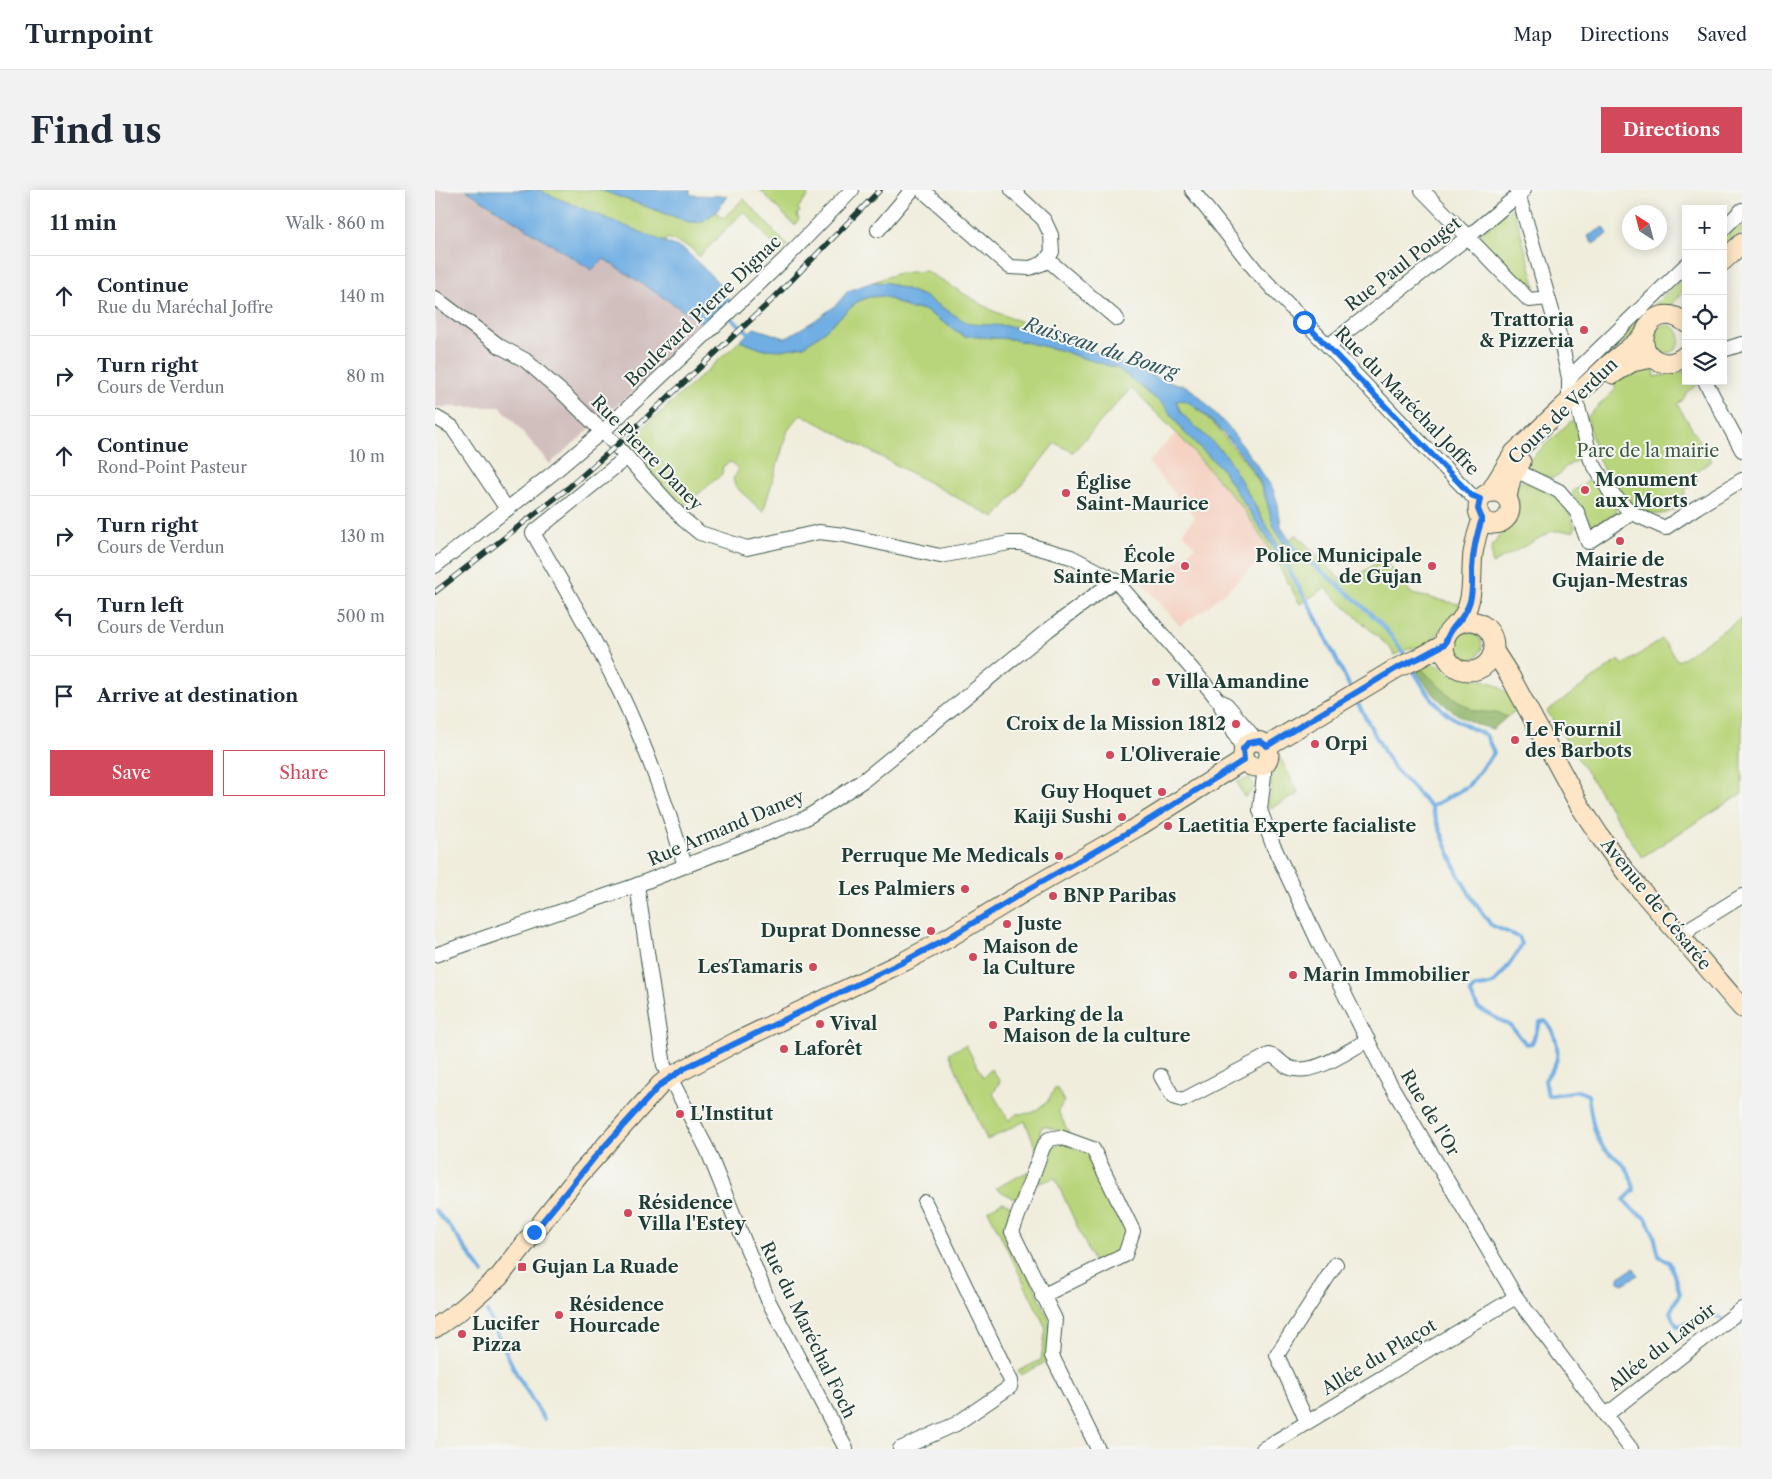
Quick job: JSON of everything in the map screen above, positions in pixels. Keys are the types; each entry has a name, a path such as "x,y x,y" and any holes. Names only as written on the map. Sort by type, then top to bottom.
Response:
{"main road":[{"path":"1727,257 1742,243"},
{"name":"Cours de Verdun","path":"1492,496 1511,479 1527,454 1573,404 1576,373 1643,337 1645,329 1656,318 1664,315 1682,314"},
{"path":"1643,337 1647,352 1653,358 1665,363 1672,363 1682,358"},
{"name":"Cours de Verdun","path":"1492,496 1514,453 1615,372 1632,362 1653,358"},
{"path":"1458,624 1475,622 1483,625 1492,636 1493,651 1491,659 1478,669 1470,671 1454,666 1447,652 1447,636 1451,629 1465,615 1470,600 1476,536 1488,522 1503,521 1509,512 1509,502 1492,496 1478,509 1488,522 1480,602 1483,625"},
{"name":"Avenue de Césarée","path":"1493,651 1510,676 1583,811 1627,874 1742,1008"},
{"path":"435,1328 462,1309 499,1277 579,1174 650,1096 670,1077 730,1045 905,961 948,938 1036,884 1139,826 1252,749 1397,668 1417,659 1447,652"},
{"path":"1478,669 1517,690"},
{"path":"1252,749 1246,763 1253,767 1264,765"}],"street":[{"name":"Boulevard Pierre Dignac","path":"435,566 603,432 738,305 830,215 852,190"},
{"path":"878,230 913,190"},
{"path":"921,190 1010,267 1030,268 1044,263 1052,252 1051,235 1044,220 1013,190"},
{"name":"Rue du Maréchal Joffre","path":"1192,190 1257,272 1471,495 1492,496"},
{"path":"1423,190 1529,300 1548,298"},
{"path":"1520,192 1548,298 1576,373 1682,269"},
{"name":"Rue Paul Pouget","path":"1327,346 1468,237 1520,192"},
{"path":"1727,225 1742,210"},
{"path":"1047,259 1117,318"},
{"name":"Rue Pierre Daney","path":"435,298 501,347 525,360 564,394 627,457 684,520 700,532 747,548 819,532 844,535 940,556 1009,543 1021,543 1071,557 1115,580"},
{"path":"1727,349 1742,344"},
{"path":"1707,385 1742,450"},
{"path":"1573,404 1591,460 1610,492 1632,513 1665,528 1742,480"},
{"path":"435,417 452,427 507,510"},
{"path":"627,457 533,533 581,618 621,695 663,794 685,866"},
{"path":"1515,470 1559,491 1577,512 1588,542 1632,513"},
{"path":"1115,580 1217,699 1252,749"},
{"name":"Rue Armand Daney","path":"435,955 637,885 806,818 857,785 1048,630 1115,580"},
{"name":"Rue de l'Or","path":"1264,765 1265,775 1261,810 1273,846 1386,1077 1515,1297 1631,1449"},
{"name":"Rue du Maréchal Foch","path":"637,885 664,1066 707,1149 768,1300 846,1449"},
{"path":"1683,938 1693,927 1742,896"},
{"path":"1161,1076 1173,1097 1183,1100 1269,1055 1276,1056 1288,1067 1304,1070 1315,1069 1368,1040"},
{"path":"1042,1296 1125,1255 1133,1231 1093,1149 1060,1137 1049,1139 1043,1147 1012,1232 1042,1296 1055,1319 1052,1356 1098,1449"},
{"path":"900,1449 956,1424 1010,1387 1011,1382 925,1202"},
{"path":"1307,1422 1277,1355 1336,1264"},
{"name":"Allée du Plaçot","path":"1263,1449 1515,1297"},
{"name":"Allée du Lavoir","path":"1606,1415 1739,1311"}],"shaded area":[{"path":"435,190 466,190 592,270 604,259 707,326 550,464 501,407 435,407"},
{"path":"1176,433 1242,507 1271,552 1205,609 1180,626 1140,581 1149,575 1158,577 1195,547 1183,532 1195,517 1148,462"}],"green space":[{"path":"522,190 600,190 689,222 701,222 716,212 723,218 744,199 788,246 781,253 744,211 699,257 691,248 667,238 665,242"},
{"path":"760,190 803,190 808,196 798,208 800,212 797,215 799,219 795,225 793,224"},
{"path":"1512,208 1515,212 1535,285 1534,294 1528,294 1480,240 1482,233"},
{"path":"1742,219 1742,233 1727,248 1727,234"},
{"path":"926,271 993,311 1050,333 1009,326 969,325 924,296 889,283 873,282 899,273"},
{"path":"1682,278 1682,293 1676,300 1669,306 1653,310 1647,314 1640,322 1636,332 1588,372 1587,370"},
{"path":"883,296 911,309 922,309 964,336 1011,339 1064,351 1117,368 1165,406 1183,431 1221,468 1275,550 1279,547 1226,455 1181,413 1176,401 1183,400 1190,403 1212,422 1245,461 1258,480 1269,506 1275,527 1285,544 1296,534 1339,578 1348,583 1383,558 1412,594 1463,605 1458,613 1444,624 1436,636 1422,648 1411,648 1394,655 1391,649 1325,588 1300,604 1271,552 1242,507 1183,440 1131,388 1073,452 1055,443 995,518 801,414 788,430 763,512 735,486 733,478 737,473 737,468 730,462 723,466 722,474 683,507 625,444 740,341 761,349 804,346 821,334 857,302 869,297"},
{"path":"1666,325 1676,329 1680,339 1676,349 1666,353 1656,349 1652,339 1656,329"},
{"name":"Parc de la mairie","path":"1641,365 1654,369 1655,377 1682,372 1682,385 1697,385 1687,392 1683,400 1677,404 1712,461 1693,473 1698,481 1685,489 1685,495 1675,502 1676,509 1662,514 1654,514 1640,509 1618,493 1603,470 1587,417 1616,389 1612,382"},
{"name":"Parc de la mairie","path":"1571,421 1575,423 1583,457 1564,468 1560,475 1550,478 1526,469 1525,464"},
{"name":"Parc de la mairie","path":"1595,479 1616,508 1615,513 1592,526 1573,495 1573,491 1589,480"},
{"name":"Parc de la mairie","path":"1523,481 1549,493 1561,502 1571,517 1575,527 1574,531 1552,531 1492,564 1491,548 1500,535 1518,516 1519,499 1514,494 1516,485"},
{"path":"1742,618 1742,793 1642,857 1547,711 1619,660 1623,665 1662,639 1678,661"},
{"path":"1468,632 1478,636 1482,646 1478,656 1468,660 1458,656 1454,646 1458,636"},
{"path":"1429,663 1453,674 1485,680 1496,685 1520,707 1507,717 1469,709 1447,693 1422,669 1417,671 1416,665"},
{"path":"1422,669 1446,693 1474,711 1497,713 1507,717 1493,729 1481,726 1459,715 1431,691 1417,671"},
{"path":"1279,755 1299,794 1268,809 1273,770"},
{"path":"1249,778 1254,786 1250,793 1244,797 1237,782"},
{"path":"966,1045 983,1078 991,1069 1000,1081 993,1094 1009,1121 1016,1114 1032,1113 1047,1102 1056,1087 1064,1101 1058,1111 1069,1133 1067,1134 1044,1126 1041,1128 1037,1151 1025,1121 987,1140 949,1053"},
{"path":"1063,1143 1090,1154 1128,1232 1120,1251 1095,1265 1055,1178 1039,1183 1049,1149"},
{"path":"1029,1171 1018,1199 1012,1198 996,1188"},
{"path":"1003,1202 1011,1206 1013,1211 1008,1227 1050,1322 1048,1361 1021,1375 1018,1371 1041,1360 1046,1328 988,1210"}],"water":[{"path":"466,190 541,190 685,250 727,291 724,295 733,302 707,326 604,259 592,270"},
{"path":"600,190 690,190 690,195 727,196 716,212 701,222 689,222"},
{"path":"1604,227 1608,234 1593,244 1588,236"},
{"path":"873,282 888,283 924,296 969,324 1009,326 1050,333 1160,379 1186,386 1196,393 1229,428 1273,489 1278,504 1281,526 1290,539 1284,544 1274,527 1258,479 1237,449 1209,418 1189,403 1176,401 1181,413 1226,455 1279,547 1275,550 1221,468 1183,431 1165,406 1117,368 1064,351 1011,339 964,336 922,309 911,309 883,296 869,297 857,302 821,334 804,346 782,350 761,349 740,341 754,328 785,338 835,306 848,291"},
{"path":"1634,1268 1638,1275 1623,1284 1619,1282 1619,1277"}],"waterway":[{"name":"Ruisseau du Bourg","path":"728,316 752,335"},
{"name":"Ruisseau du Bourg","path":"1286,539 1294,549 1370,613 1384,628 1406,658"},
{"path":"1275,545 1312,610 1351,689"},
{"name":"Ruisseau du Bourg","path":"1411,666 1426,691 1441,709 1472,729 1486,735 1494,753 1468,786 1431,807"},
{"path":"1356,700 1392,766 1431,807 1457,872 1473,900 1491,925 1519,937 1522,944 1509,966 1492,984 1478,987 1470,992 1478,1008 1511,1026 1526,1044 1532,1043 1540,1022 1545,1021 1551,1029 1557,1048 1555,1064 1545,1080 1548,1096 1578,1091 1588,1095 1592,1121 1598,1139 1604,1149 1625,1166 1631,1178 1634,1190 1624,1200 1634,1211 1646,1218 1654,1235 1659,1256 1670,1263 1680,1293 1670,1312 1677,1326 1711,1315 1723,1319"},
{"path":"435,1210 483,1273"},
{"path":"487,1312 517,1375 544,1419"},
{"name":"Ruisseau du Bourg","path":"1732,1322 1742,1324"}],"railway":[{"path":"435,592 568,488 616,446 773,299 880,190"}],"place":[{"name":"Trattoria & Pizzeria","path":"1584,330"},
{"name":"Monument aux Morts","path":"1585,490"},
{"name":"Église Saint-Maurice","path":"1066,493"},
{"name":"Mairie de Gujan-Mestras","path":"1620,541"},
{"name":"École Sainte-Marie","path":"1185,566"},
{"name":"Police Municipale de Gujan","path":"1432,566"},
{"name":"Villa Amandine","path":"1156,682"},
{"name":"Croix de la Mission 1812","path":"1236,724"},
{"name":"Le Fournil des Barbots","path":"1515,740"},
{"name":"Orpi","path":"1315,744"},
{"name":"L'Oliveraie","path":"1110,755"},
{"name":"Guy Hoquet","path":"1162,792"},
{"name":"Kaiji Sushi","path":"1122,817"},
{"name":"Laetitia Experte facialiste","path":"1168,826"},
{"name":"Perruque Me Medicals","path":"1059,856"},
{"name":"Les Palmiers","path":"965,889"},
{"name":"BNP Paribas","path":"1053,896"},
{"name":"Juste","path":"1007,924"},
{"name":"Duprat Donnesse","path":"931,931"},
{"name":"Maison de la Culture","path":"973,957"},
{"name":"LesTamaris","path":"813,967"},
{"name":"Marin Immobilier","path":"1293,975"},
{"name":"Vival","path":"820,1024"},
{"name":"Parking de la Maison de la culture","path":"993,1025"},
{"name":"Laforêt","path":"784,1049"},
{"name":"L'Institut","path":"680,1114"},
{"name":"Résidence Villa l'Estey","path":"628,1213"},
{"name":"Gujan La Ruade","path":"522,1267"},
{"name":"Résidence Hourcade","path":"559,1315"},
{"name":"Lucifer Pizza","path":"462,1334"}],"route":[{"path":"534,1232 594,1158 660,1085 670,1077 738,1041 905,961 948,938 1066,867 1139,826 1244,760 1243,749 1248,743 1256,740 1267,746 1397,668 1445,644 1451,629 1465,615 1472,592 1473,553 1482,519 1478,509 1480,499 1471,495 1304,322"}]}
